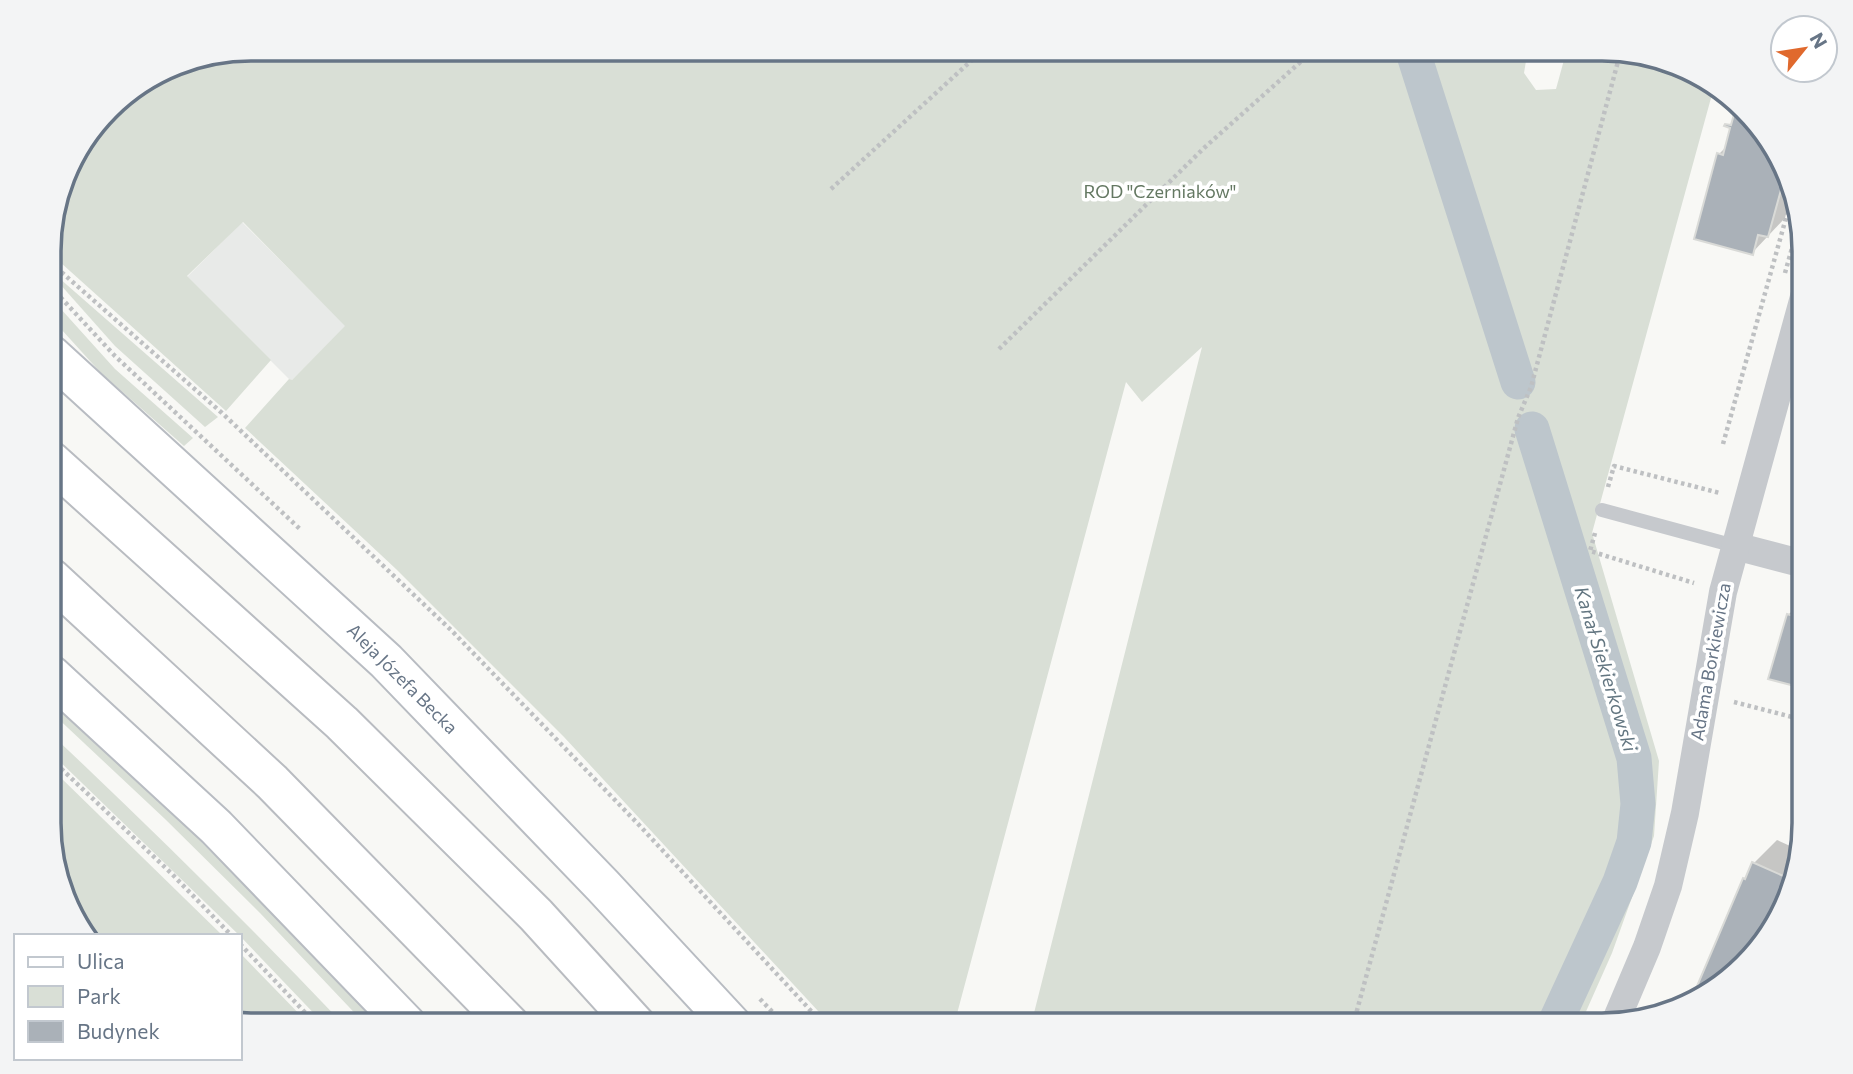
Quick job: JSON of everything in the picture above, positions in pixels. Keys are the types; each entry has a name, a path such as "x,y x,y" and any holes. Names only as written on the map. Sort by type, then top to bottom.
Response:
{"main road":[{"name":"Aleja Józefa Becka","path":"61,364 386,661 603,886 721,1013"},
{"path":"61,470 342,723 536,915 625,1013"},
{"path":"61,587 272,782 498,1013"},
{"path":"61,684 216,827 395,1013"}],"street":[{"name":"Adama Borkiewicza","path":"1620,1011 1647,947 1668,886 1685,813 1720,608 1791,344"},
{"path":"1735,546 1791,561"}],"lane":[{"path":"1602,510 1735,546"}],"path":[{"path":"831,189 971,61"},
{"path":"999,349 1204,148 1302,61"},
{"path":"1356,1012 1518,418 1531,387 1618,62"},
{"path":"1723,444 1787,210"},
{"path":"61,272 222,413 452,631 640,826 813,1013"},
{"path":"1751,706 1791,717"},
{"path":"61,768 171,873 230,934"},
{"path":"242,946 306,1013"}],"shaded area":[{"path":"242,222 346,326 291,381 187,277"}],"green space":[{"name":"ROD \"Czerniaków\"","path":"252,61 1526,61 1524,73 1536,90 1556,89 1564,61 1601,61 1651,68 1697,87 1711,97 1592,533 1659,761 1654,836 1612,953 1586,1012 1034,1012 1202,347 1142,402 1126,382 957,1012 819,1013 564,737 396,569 245,428 289,379 292,380 345,326 243,222 187,276 271,360 226,411 61,263 63,227 68,202 81,167 93,146 126,108 156,87 190,71 214,65"},
{"path":"61,280 218,417 205,427 115,346 61,285"},
{"path":"61,309 115,369 193,438 184,446 101,373 61,329"},
{"path":"61,702 124,761 373,1013 355,1013 260,913 61,721"},
{"path":"61,743 199,877 332,1013 313,1013 242,938 242,934 238,934 61,763"},
{"path":"61,778 221,934 98,934 81,907 68,872 61,822"},
{"path":"242,955 298,1013 242,1012"}],"building":[{"path":"1734,115 1766,156 1781,190 1768,237 1758,235 1753,255 1694,239 1717,153 1723,155 1730,128 1724,126 1731,125"},
{"path":"1787,614 1791,615 1791,685 1768,679"},
{"path":"1752,862 1784,876 1766,918 1752,938 1727,966 1697,987 1743,878 1745,879"}],"waterway":[{"name":"Kanał Siekierkowski","path":"1416,61 1518,382"},
{"name":"Kanał Siekierkowski","path":"1532,429 1634,758 1638,804 1634,842 1620,882 1560,1012"}]}
